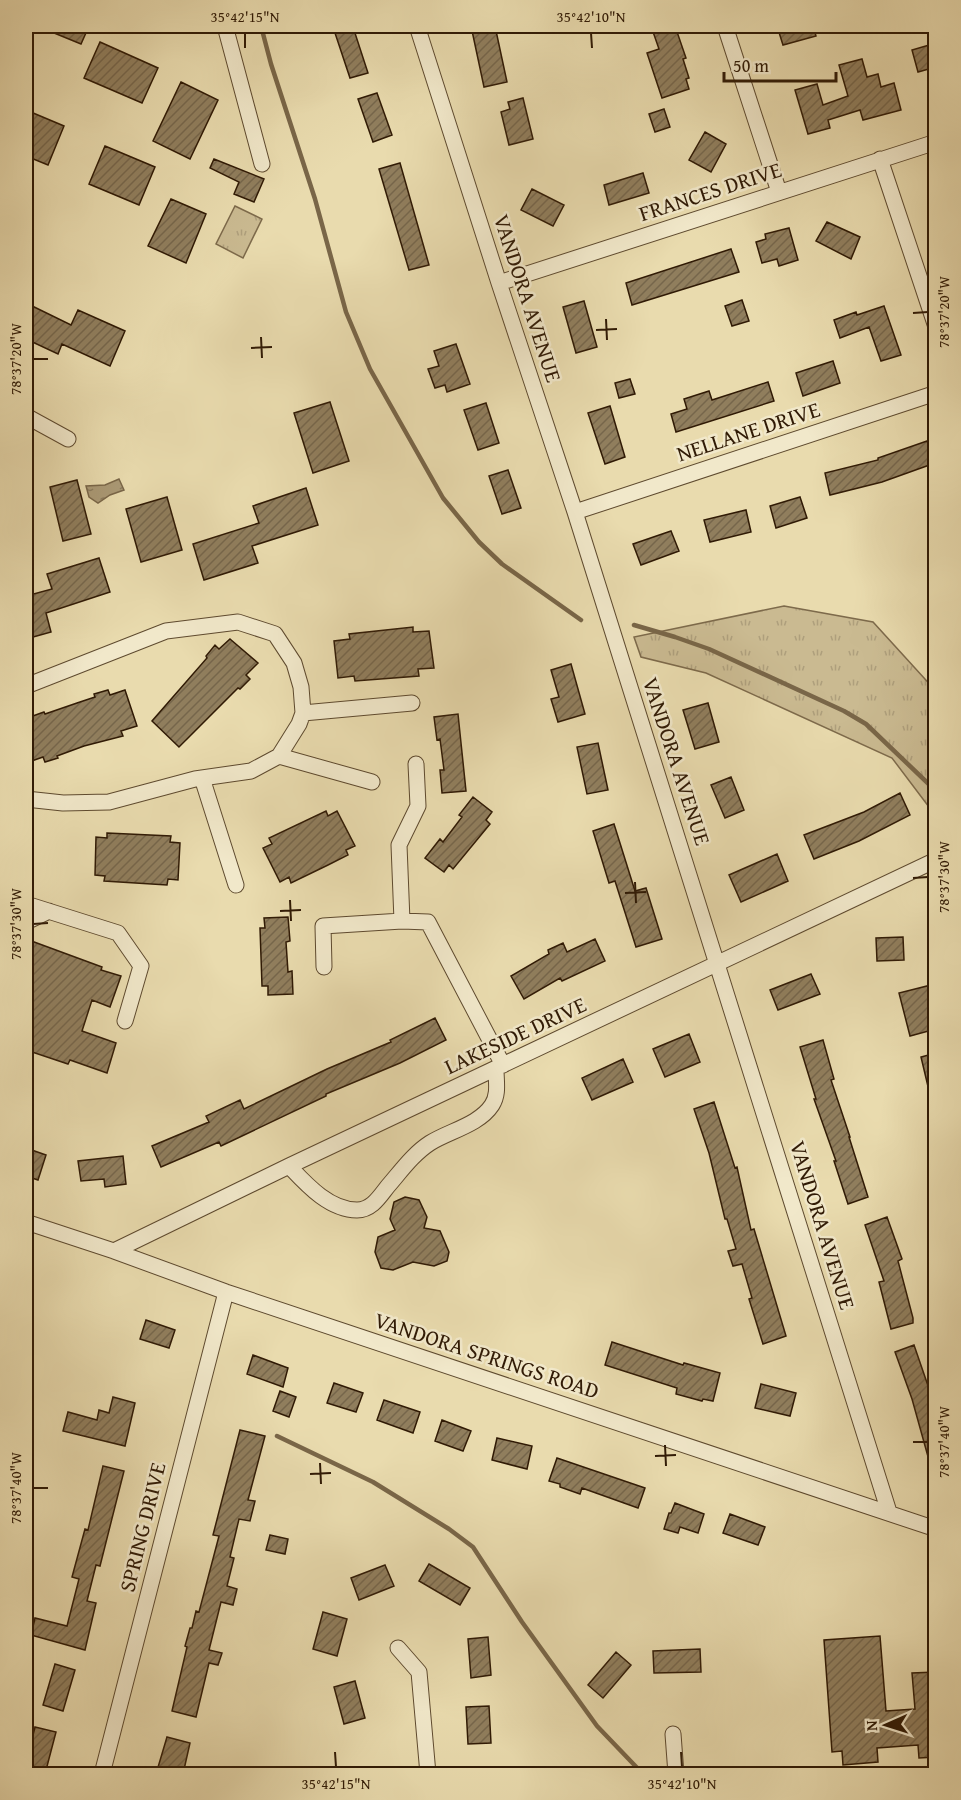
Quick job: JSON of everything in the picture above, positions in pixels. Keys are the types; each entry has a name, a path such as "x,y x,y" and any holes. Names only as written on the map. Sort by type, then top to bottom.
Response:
{"street":[{"path":"225,26 262,164"},
{"name":"VANDORA AVENUE","path":"417,26 575,512 889,1512"},
{"path":"725,26 779,192"},
{"name":"FRANCES DRIVE","path":"499,283 936,142"},
{"path":"880,159 936,327"},
{"name":"NELLANE DRIVE","path":"575,512 936,393"},
{"path":"26,416 68,439"},
{"path":"26,686 166,631 238,622 275,634 294,663 301,687 303,713 299,724 279,756 251,771 202,778 109,802 63,803 26,799"},
{"path":"303,713 412,703"},
{"path":"279,756 372,782"},
{"path":"402,921 399,845 418,806 416,764"},
{"path":"202,778 236,885"},
{"name":"LAKESIDE DRIVE","path":"114,1251 935,861"},
{"path":"26,904 118,933 141,966 125,1021"},
{"path":"26,922 49,911"},
{"path":"289,1166 315,1193 342,1207 358,1210 373,1205 411,1160 430,1143 478,1118 492,1106 497,1093 499,1067 428,922 402,921 323,926 324,967"},
{"name":"VANDORA SPRINGS ROAD","path":"26,1222 226,1292 936,1528"},
{"name":"SPRING DRIVE","path":"102,1774 226,1292"},
{"path":"398,1648 420,1672 428,1774"},
{"path":"673,1734 676,1774"}],"green space":[{"path":"235,206 262,219 243,258 216,244"},
{"path":"784,606 873,622 935,690 935,815 892,758 706,673 641,657 634,637"}],"water":[{"path":"119,479 124,490 98,503 89,497 86,486 105,485"}],"building":[{"path":"37,26 89,26 81,44"},
{"path":"471,26 495,26 507,82 484,87"},
{"path":"651,26 675,26 686,58 683,59 689,78 686,79 689,89 662,98 647,53 659,49"},
{"path":"777,26 813,26 816,36 783,45"},
{"path":"353,27 368,73 350,78 335,33"},
{"path":"100,42 158,68 142,103 84,78"},
{"path":"936,43 936,67 918,72 912,50"},
{"path":"862,59 867,77 878,74 881,87 894,83 901,110 863,120 860,110 828,120 830,128 808,134 795,90 817,84 823,105 848,96 839,65"},
{"path":"181,82 218,100 190,159 153,141"},
{"path":"377,93 392,135 373,142 358,99"},
{"path":"523,98 533,139 509,145 501,112 510,109 508,102"},
{"path":"664,109 670,127 655,132 649,114"},
{"path":"26,110 64,126 48,165 26,156"},
{"path":"705,132 726,144 711,172 689,160"},
{"path":"105,146 155,167 139,205 89,184"},
{"path":"214,159 264,179 254,202 234,194 239,182 210,168"},
{"path":"400,163 429,265 409,270 379,169"},
{"path":"643,173 649,193 609,205 604,185"},
{"path":"532,189 564,205 553,226 521,210"},
{"path":"171,199 206,214 186,263 148,246"},
{"path":"827,222 860,237 851,259 816,241"},
{"path":"789,228 798,260 779,266 777,259 762,263 756,242 766,239 765,234"},
{"path":"731,249 739,272 632,305 626,283"},
{"path":"742,300 749,321 732,326 725,306"},
{"path":"584,301 597,347 576,353 563,307"},
{"path":"26,303 71,325 78,310 125,331 110,366 62,344 58,354 26,339"},
{"path":"884,306 901,355 881,361 869,327 840,338 834,320"},
{"path":"456,344 470,384 447,392 445,385 435,388 428,369 439,366 434,351"},
{"path":"833,361 840,383 803,396 796,373"},
{"path":"630,379 635,394 619,398 615,383"},
{"path":"768,382 774,401 676,432 671,414 687,409 684,399 709,391 712,400"},
{"path":"330,402 349,461 313,473 294,413"},
{"path":"486,403 499,443 478,450 464,410"},
{"path":"610,406 625,457 605,464 588,413"},
{"path":"927,441 935,463 882,482 830,495 825,473 878,460 878,458"},
{"path":"508,470 521,508 502,514 489,476"},
{"path":"77,480 91,534 63,541 50,487"},
{"path":"306,488 318,525 252,546 258,563 204,580 193,544 259,523 253,506"},
{"path":"167,497 182,550 141,562 126,509"},
{"path":"800,497 807,518 776,528 770,506"},
{"path":"746,510 751,532 710,542 704,520"},
{"path":"671,531 679,551 641,565 633,544"},
{"path":"99,558 110,592 46,613 51,632 26,639 26,596 52,589 47,574"},
{"path":"413,627 413,632 429,631 434,668 418,669 419,676 355,681 354,676 338,678 334,641 350,639 349,634"},
{"path":"230,639 258,663 246,675 250,679 240,689 238,688 179,747 152,721 207,658 206,656 215,645 219,649"},
{"path":"571,664 585,714 558,722 551,699 559,697 551,670"},
{"path":"108,690 110,695 125,690 137,726 121,731 123,736 84,746 57,756 58,758 45,762 43,757 26,763 26,723 31,721 30,717 95,697 94,694"},
{"path":"708,703 719,742 695,749 683,710"},
{"path":"458,714 466,791 442,793 440,770 444,770 440,739 437,740 434,717"},
{"path":"598,743 608,790 587,794 577,747"},
{"path":"731,777 744,810 725,818 711,785"},
{"path":"900,793 910,815 859,841 814,859 804,835 864,812"},
{"path":"473,797 492,812 486,820 490,824 453,869 449,865 444,872 425,858 440,839 443,842 462,817 459,815"},
{"path":"326,811 328,816 337,811 355,846 346,850 348,855 291,883 289,877 280,882 263,848 272,844 269,838"},
{"path":"614,824 635,891 646,888 662,939 636,947 615,881 609,883 593,831"},
{"path":"107,833 171,836 170,842 180,843 178,880 168,879 167,885 104,881 105,876 95,875 96,837 107,838"},
{"path":"777,854 788,881 741,902 729,875"},
{"path":"288,917 290,941 286,942 288,972 292,971 293,994 268,995 268,986 262,986 260,928 265,928 264,918"},
{"path":"903,937 904,960 877,961 876,938"},
{"path":"26,939 121,976 110,1007 92,1000 82,1031 116,1043 107,1073 70,1060 68,1064 26,1050"},
{"path":"595,939 605,961 562,981 560,978 524,999 511,976 549,954 548,950 563,943 567,952"},
{"path":"811,974 820,994 778,1010 770,990"},
{"path":"931,985 936,1003 936,1029 910,1036 899,993"},
{"path":"435,1018 446,1040 400,1063 326,1094 221,1146 219,1142 161,1167 152,1146 209,1122 206,1116 240,1100 244,1109 327,1069 391,1042 390,1040"},
{"path":"689,1034 700,1062 665,1077 653,1049"},
{"path":"823,1040 834,1079 831,1080 868,1197 848,1204 834,1161 836,1161 814,1099 816,1099 800,1047"},
{"path":"936,1053 936,1098 931,1099 921,1057"},
{"path":"623,1059 633,1082 592,1100 582,1078"},
{"path":"714,1102 735,1168 737,1167 751,1230 754,1229 786,1336 763,1344 749,1299 752,1298 742,1264 733,1266 728,1251 736,1249 727,1219 725,1219 709,1153 694,1109"},
{"path":"26,1148 46,1155 38,1180 26,1176"},
{"path":"123,1156 126,1184 105,1187 104,1179 81,1181 78,1161"},
{"path":"405,1197 419,1200 427,1217 424,1228 440,1231 449,1252 447,1261 434,1266 413,1262 393,1270 381,1268 375,1252 378,1237 395,1230 390,1219 394,1202"},
{"path":"887,1217 902,1259 898,1261 913,1318 913,1323 891,1329 879,1282 884,1281 865,1225"},
{"path":"146,1320 175,1330 169,1348 140,1339"},
{"path":"612,1342 683,1365 684,1363 720,1373 713,1401 703,1399 702,1401 676,1394 677,1388 605,1365"},
{"path":"914,1345 936,1409 936,1471 932,1471 912,1399 895,1352"},
{"path":"253,1355 288,1368 283,1387 247,1374"},
{"path":"334,1383 363,1393 356,1412 327,1403"},
{"path":"761,1384 796,1393 790,1416 755,1408"},
{"path":"280,1391 296,1397 289,1417 273,1411"},
{"path":"113,1397 135,1403 125,1446 63,1431 68,1412 97,1420 99,1410 109,1413"},
{"path":"384,1400 420,1412 413,1433 377,1420"},
{"path":"442,1420 471,1431 463,1451 435,1441"},
{"path":"240,1430 265,1436 248,1500 255,1501 250,1521 239,1519 230,1557 234,1558 227,1586 237,1589 233,1605 221,1602 209,1650 222,1653 218,1665 209,1663 196,1717 172,1711 187,1647 185,1646 196,1611 199,1612 219,1536 213,1535"},
{"path":"497,1438 532,1446 527,1469 492,1460"},
{"path":"557,1458 645,1488 638,1508 582,1488 580,1494 549,1481"},
{"path":"103,1466 124,1471 100,1566 96,1565 87,1601 96,1603 85,1650 31,1635 35,1618 67,1626 79,1579 72,1577 85,1529 88,1530"},
{"path":"675,1503 704,1514 698,1533 680,1527 678,1533 664,1529"},
{"path":"730,1514 765,1527 758,1545 723,1533"},
{"path":"270,1535 288,1539 285,1554 266,1550"},
{"path":"429,1564 470,1588 460,1605 419,1581"},
{"path":"385,1565 394,1586 359,1600 351,1578"},
{"path":"323,1612 347,1619 337,1656 313,1649"},
{"path":"880,1636 886,1711 915,1709 912,1673 936,1672 936,1757 919,1758 918,1745 877,1748 878,1762 843,1765 842,1751 832,1752 824,1640"},
{"path":"488,1637 491,1675 471,1678 468,1639"},
{"path":"700,1649 701,1672 654,1673 653,1651"},
{"path":"616,1652 631,1665 603,1698 588,1685"},
{"path":"55,1664 75,1670 63,1711 43,1705"},
{"path":"355,1681 365,1718 344,1724 334,1687"},
{"path":"489,1706 491,1743 468,1744 466,1707"},
{"path":"35,1727 56,1732 45,1774 26,1774 26,1763"},
{"path":"167,1737 190,1743 183,1774 156,1774"}],"waterway":[{"path":"261,26 315,199 346,312 370,369 443,498 479,542 502,564 581,620"},
{"path":"634,625 709,649 844,711 866,724 936,791"},
{"path":"277,1436 373,1482 449,1529 473,1547 522,1622 597,1726 643,1774"}]}
